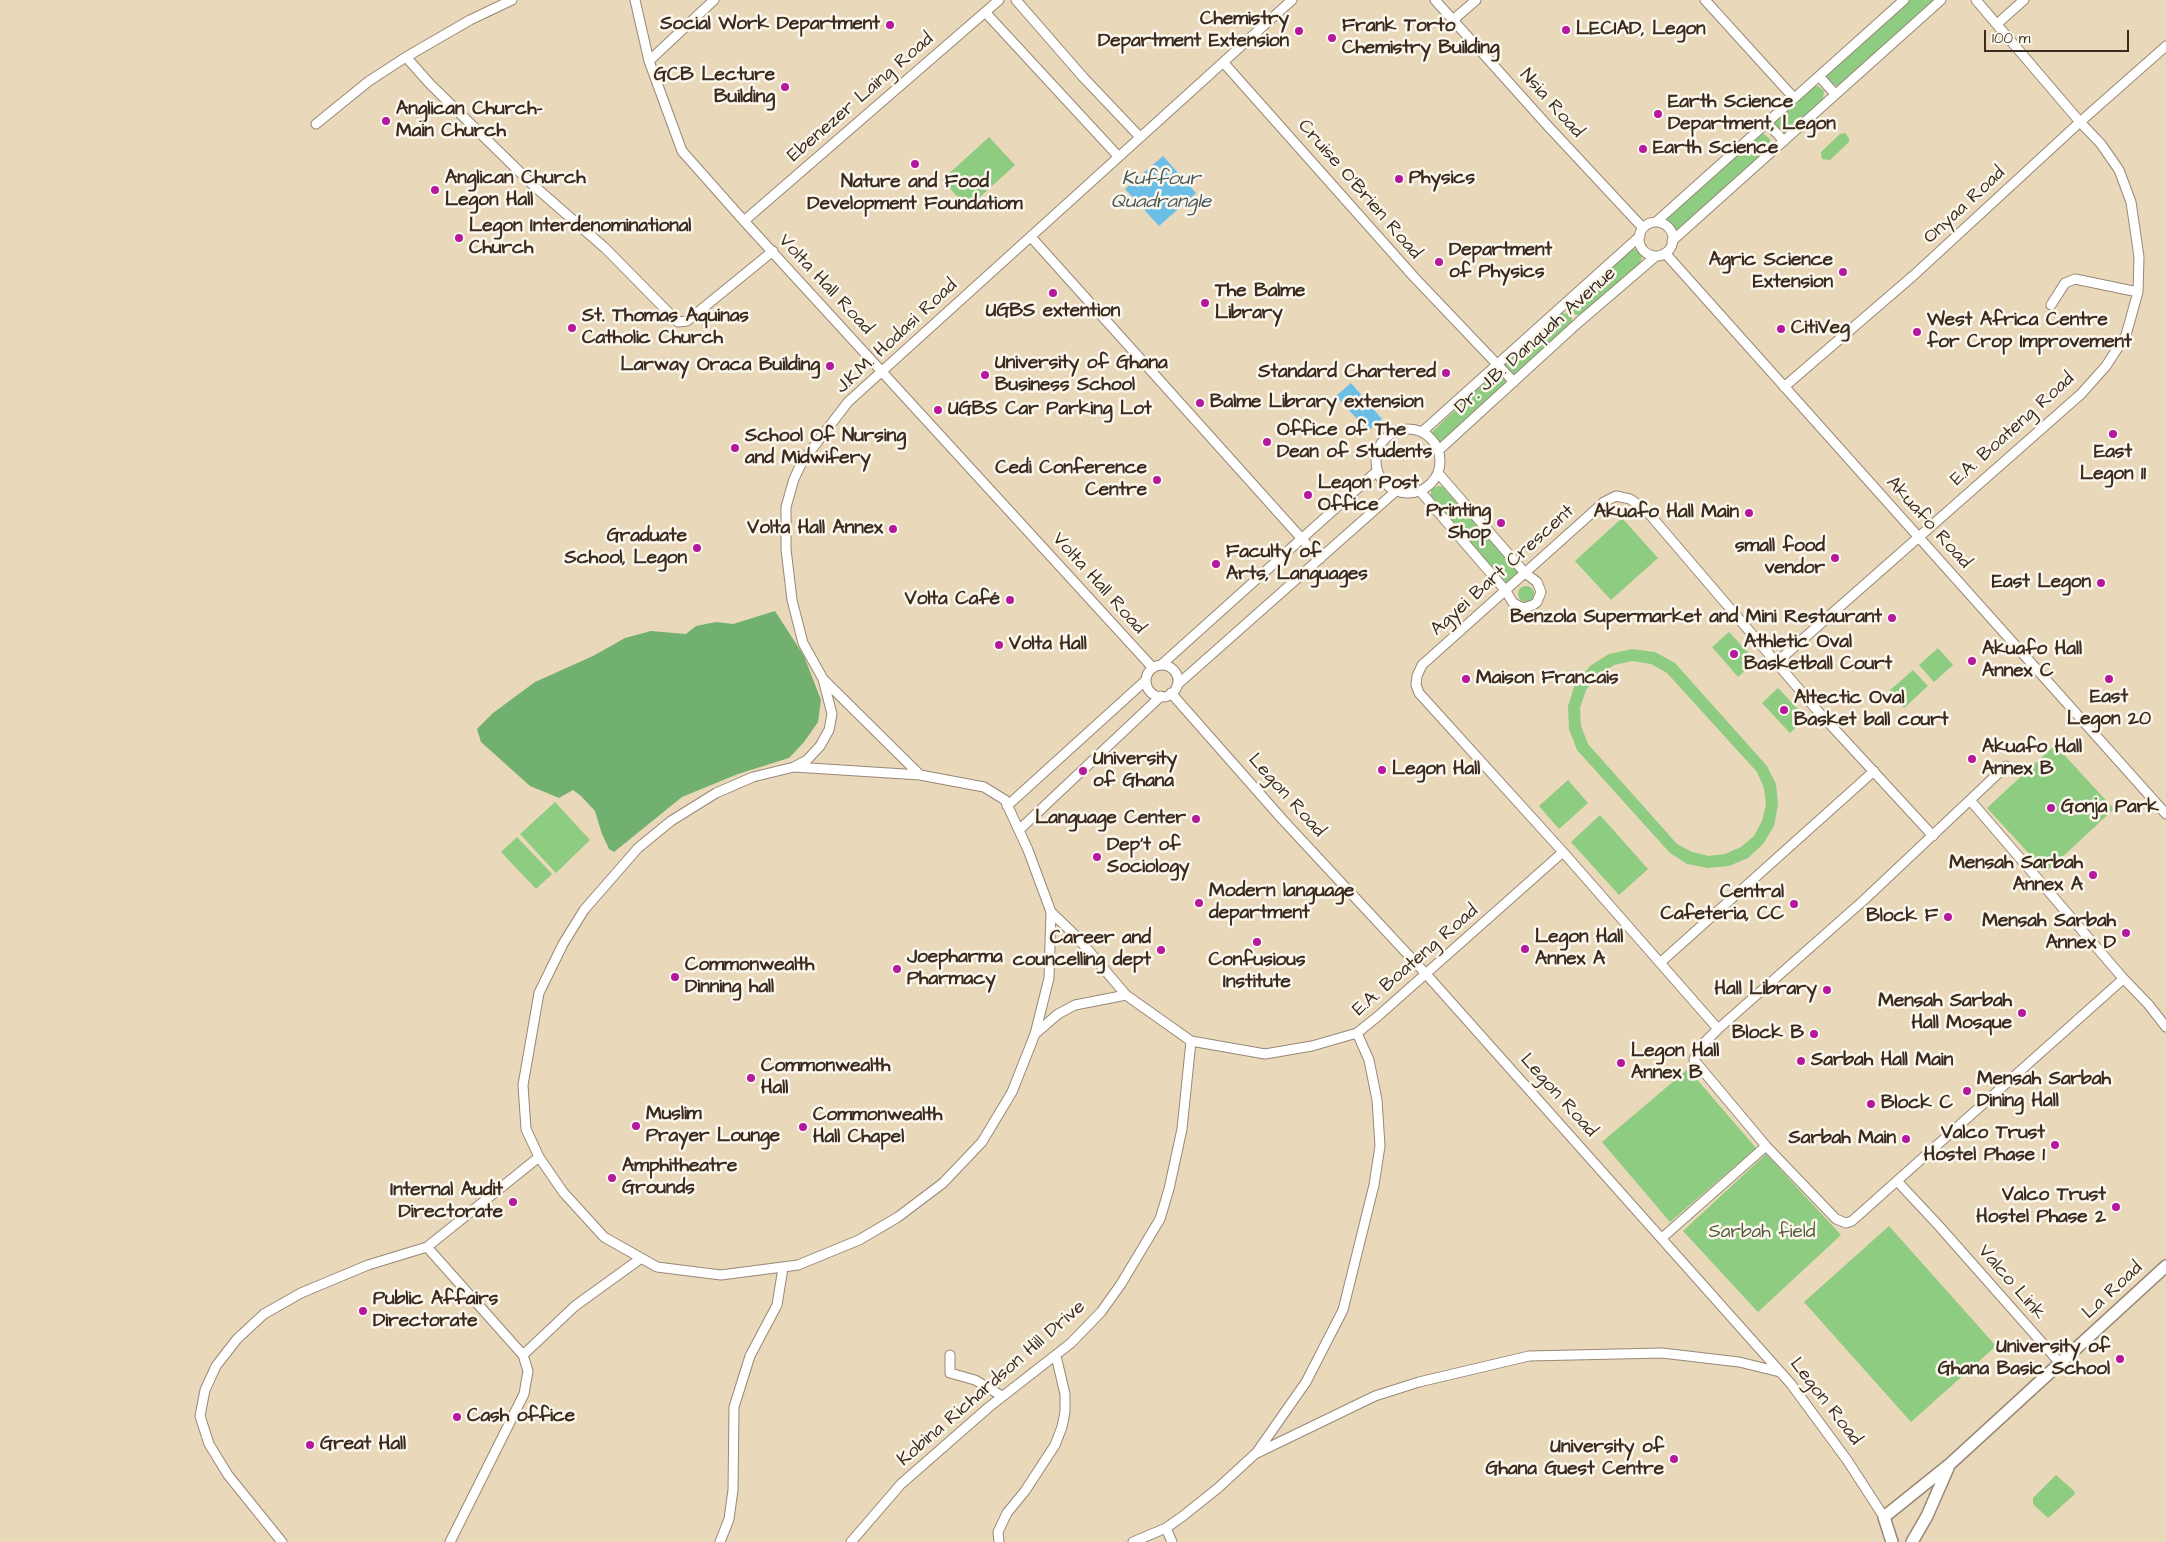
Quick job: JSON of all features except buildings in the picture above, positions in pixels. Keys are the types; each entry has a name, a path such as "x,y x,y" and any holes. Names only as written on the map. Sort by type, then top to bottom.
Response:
{"street":[{"path":"316,124 369,81 406,57 470,20 512,0"},
{"name":"Volta Hall Road","path":"635,0 650,61 682,151 882,371 1157,667"},
{"path":"650,61 714,0"},
{"name":"Ebenezer Laing Road","path":"744,221 999,0"},
{"path":"1016,0 1084,78 1140,137"},
{"name":"J.K.M. Hodasi Road","path":"920,775 823,679 803,643 792,600 786,549 786,507 794,479 806,456 848,402 1292,0"},
{"name":"Nsia Road","path":"1435,0 1641,232"},
{"path":"1453,20 1476,0"},
{"path":"1704,0 1794,98"},
{"name":"Dr. J.B. Danquah Avenue","path":"1422,432 1641,232 1656,222 1904,0"},
{"name":"Dr. J.B. Danquah Avenue","path":"1439,450 1579,322 1661,254 1835,94 1941,0"},
{"name":"E.A. Boateng Road","path":"1777,662 2080,394 2106,366 2126,335 2138,292 2139,258 2131,202 2119,170 2101,144 1976,0"},
{"path":"1997,24 2024,0"},
{"path":"985,12 1118,156"},
{"name":"Onyaa Road","path":"1784,387 1909,280 2080,122 2166,46"},
{"path":"406,57 430,84 533,185 605,248 678,322 687,321 773,251"},
{"name":"Cruise O'Brien Road","path":"1223,62 1414,277 1514,382"},
{"path":"1819,76 1835,94"},
{"path":"1767,122 1784,141"},
{"path":"1656,222 1662,223 1670,230 1672,242"},
{"path":"1641,232 1640,242 1645,252 1661,254"},
{"path":"1030,237 1320,559"},
{"name":"Akuafo Road","path":"1661,254 1784,387 2166,814"},
{"path":"2051,305 2065,284 2075,279 2138,292"},
{"path":"1405,428 1422,432 1433,439 1439,450 1441,462 1438,473 1431,484 1420,491 1408,493 1396,491 1385,483 1377,471 1376,456 1380,446 1386,437 1395,431 1405,428"},
{"path":"1007,806 1146,680 1157,667 1377,471"},
{"path":"1420,491 1518,606 1528,608 1538,602 1540,586 1537,582 1524,573 1438,473"},
{"path":"1019,830 1161,696 1171,693 1177,685 1396,491"},
{"name":"Agyei Bart Crescent","path":"1718,1029 1661,962 1419,693 1416,685 1417,676 1422,665 1524,573 1604,502 1616,496 1630,499 1645,509 1816,709 1933,836"},
{"path":"1157,667 1168,666 1174,671 1177,685"},
{"path":"794,767 920,775 984,787 1005,800 1019,830 1051,912 1049,978 1036,1034 1012,1092 982,1142 944,1183 898,1217 859,1240 798,1265 721,1275 657,1267 604,1237 562,1192 539,1157 526,1129 522,1085 539,993 563,944 584,910 638,848 671,821 716,793 753,777 794,767 806,760 820,746 829,730 832,714 823,679"},
{"path":"1146,680 1152,693 1161,696"},
{"name":"Legon Road","path":"1171,693 1282,819 1426,974 1780,1372 1847,1460 1884,1517 1892,1542"},
{"path":"2006,766 1864,900 1718,1029 1697,1050 1694,1057 1696,1064 1766,1146 1836,1219 1846,1223 1852,1222 2122,980 2122,977"},
{"path":"1661,962 1874,771"},
{"path":"1970,800 2166,1027"},
{"name":"E.A. Boateng Road","path":"1051,912 1077,937 1126,995 1191,1041 1265,1054 1312,1046 1356,1033 1426,974 1563,852"},
{"path":"1036,1034 1058,1014 1075,1005 1126,995"},
{"path":"1133,1542 1166,1528 1218,1488 1255,1454 1306,1382 1343,1310 1374,1185 1380,1146 1374,1083 1369,1060 1356,1033"},
{"name":"Kobina Richardson Hill Drive","path":"851,1542 901,1484 1002,1396 1056,1356 1101,1312 1160,1219 1170,1189 1182,1129 1191,1041"},
{"path":"1662,1238 1766,1146"},
{"path":"282,1542 228,1475 209,1444 200,1416 205,1390 216,1366 237,1339 264,1314 301,1292 368,1265 427,1247 539,1157"},
{"name":"Valco Link","path":"1897,1181 2060,1363"},
{"path":"427,1247 523,1355 528,1371 524,1394 450,1542"},
{"path":"523,1355 575,1306 640,1259"},
{"name":"La Road","path":"1884,1517 1950,1464 2166,1266"},
{"path":"720,1542 729,1519 733,1490 734,1407 750,1356 777,1305 783,1268"},
{"path":"1255,1454 1375,1396 1419,1382 1529,1356 1662,1353 1739,1362 1780,1372"},
{"path":"950,1354 950,1373 975,1380 1002,1396"},
{"path":"999,1542 998,1532 1007,1513 1025,1491 1055,1445 1062,1427 1065,1412 1065,1394 1056,1356"},
{"name":"La Road","path":"1912,1542 1927,1516 1950,1464"},
{"path":"1166,1528 1172,1542"}],"shaded area":[{"name":"University of Ghana","path":"0,0 2166,0 2166,1542 0,1542"}],"green space":[{"path":"1909,0 1934,0 1839,86 1833,85 1826,75"},
{"path":"1818,86 1824,91 1823,99 1787,133 1780,133 1774,126 1774,122 1812,87"},
{"path":"1845,133 1849,138 1849,142 1830,160 1822,159 1821,152 1840,134"},
{"path":"1764,134 1770,139 1770,147 1679,230 1670,228 1666,220 1759,135"},
{"path":"989,137 1015,165 968,208 942,180"},
{"path":"1636,249 1642,254 1641,262 1583,316 1573,314 1570,305 1630,250"},
{"path":"1563,312 1564,314 1568,313 1571,315 1573,323 1515,375 1512,374 1505,364"},
{"path":"1493,374 1501,375 1505,379 1506,384 1441,443 1435,440 1432,432"},
{"path":"1438,486 1443,487 1518,572 1518,575 1508,584 1505,583 1431,499 1431,490"},
{"path":"1622,518 1658,558 1611,600 1575,561"},
{"path":"1526,586 1532,588 1534,594 1532,600 1526,602 1520,600 1518,594 1520,588"},
{"path":"775,611 804,656 821,700 818,722 804,742 789,758 738,774 682,797 614,852 609,849 602,834 595,811 581,796 573,790 559,798 530,786 481,742 477,729 493,713 535,682 593,656 625,638 651,631 686,634 696,626 716,622 733,624"},
{"name":"Athletic Oval Basketball Court","path":"1729,632 1756,661 1738,677 1712,647"},
{"path":"1938,648 1953,665 1934,682 1919,665"},
{"path":"1632,649 1655,652 1675,663 1767,766 1776,784 1778,805 1774,826 1763,844 1748,858 1729,866 1708,868 1687,864 1670,853 1577,750 1569,729 1568,706 1575,684 1590,666 1609,654","holes":["1632,661 1651,664 1667,673 1757,772 1764,788 1766,805 1762,821 1754,836 1741,847 1725,854 1709,856 1692,852 1677,844 1588,744 1581,726 1580,708 1586,690 1598,675 1614,665"]},
{"path":"1913,670 1928,686 1904,708 1889,691"},
{"name":"Altectic Oval Basket ball court","path":"1778,688 1806,718 1790,733 1762,703"},
{"name":"Gonja Park","path":"2055,745 2114,809 2046,872 1987,808"},
{"path":"1568,780 1588,803 1559,829 1539,806"},
{"path":"555,802 590,840 556,873 520,834"},
{"path":"1600,815 1648,869 1619,895 1571,842"},
{"path":"517,837 552,874 536,889 501,852"},
{"name":"Sarbah field","path":"1688,1069 1756,1148 1670,1222 1602,1142"},
{"name":"Sarbah field","path":"1766,1154 1841,1235 1758,1312 1683,1231"},
{"path":"1889,1226 1996,1346 1911,1422 1804,1302"},
{"path":"2056,1475 2075,1494 2048,1518 2033,1504 2033,1498"}],"water":[{"name":"Kuffour Quadrangle","path":"1163,156 1196,193 1159,226 1125,189"},
{"path":"1351,383 1382,419 1368,431 1336,396"}],"place":[{"name":"Social Work Department","path":"890,25"},
{"name":"LECIAD, Legon","path":"1566,30"},
{"name":"Chemistry Department Extension","path":"1299,31"},
{"name":"Frank Torto Chemistry Building","path":"1332,38"},
{"name":"GCB Lecture Building","path":"785,87"},
{"name":"Earth Science Department, Legon","path":"1658,114"},
{"name":"Anglican Church- Main Church","path":"386,121"},
{"name":"Earth Science","path":"1643,149"},
{"name":"Nature and Food Development Foundatiom","path":"915,164"},
{"name":"Physics","path":"1399,179"},
{"name":"Anglican Church Legon Hall","path":"435,190"},
{"name":"Legon Interdenominational Church","path":"459,238"},
{"name":"Department of Physics","path":"1439,262"},
{"name":"Agric Science Extension","path":"1843,272"},
{"name":"UGBS extention","path":"1053,293"},
{"name":"The Balme Library","path":"1205,303"},
{"name":"St. Thomas Aquinas Catholic Church","path":"572,328"},
{"name":"CitiVeg","path":"1781,329"},
{"name":"West Africa Centre for Crop Improvement","path":"1917,332"},
{"name":"Larway Oraca Building","path":"830,366"},
{"name":"Standard Chartered","path":"1446,373"},
{"name":"University of Ghana Business School","path":"985,375"},
{"name":"Balme Library extension","path":"1200,403"},
{"name":"UGBS Car Parking Lot","path":"938,410"},
{"name":"East Legon 11","path":"2113,434"},
{"name":"Office of The Dean of Students","path":"1267,442"},
{"name":"School Of Nursing and Midwifery","path":"735,448"},
{"name":"Cedi Conference Centre","path":"1157,480"},
{"name":"Legon Post Office","path":"1308,495"},
{"name":"Akuafo Hall Main","path":"1749,513"},
{"name":"Printing Shop","path":"1501,523"},
{"name":"Volta Hall Annex","path":"893,529"},
{"name":"Graduate School, Legon","path":"697,548"},
{"name":"small food vendor","path":"1835,558"},
{"name":"Faculty of Arts, Languages","path":"1216,564"},
{"name":"East Legon","path":"2101,583"},
{"name":"Volta Café","path":"1010,600"},
{"name":"Benzola Supermarket and Mini Restaurant","path":"1892,618"},
{"name":"Volta Hall","path":"999,645"},
{"name":"Athletic Oval Basketball Court","path":"1734,654"},
{"name":"Akuafo Hall Annex C","path":"1972,661"},
{"name":"Maison Francais","path":"1466,679"},
{"name":"East Legon 20","path":"2109,679"},
{"name":"Altectic Oval Basket ball court","path":"1784,710"},
{"name":"Akuafo Hall Annex B","path":"1972,759"},
{"name":"Legon Hall","path":"1382,770"},
{"name":"University of Ghana","path":"1083,771"},
{"name":"Gonja Park","path":"2051,808"},
{"name":"Language Center","path":"1196,819"},
{"name":"Dep't of Sociology","path":"1097,857"},
{"name":"Mensah Sarbah Annex A","path":"2093,875"},
{"name":"Modern language department","path":"1199,903"},
{"name":"Central Cafeteria, CC","path":"1794,904"},
{"name":"Block F","path":"1948,917"},
{"name":"Mensah Sarbah Annex D","path":"2126,933"},
{"name":"Confusious Institute","path":"1257,942"},
{"name":"Legon Hall Annex A","path":"1525,949"},
{"name":"Career and councelling dept","path":"1161,950"},
{"name":"Joepharma Pharmacy","path":"897,969"},
{"name":"Commonwealth Dinning hall","path":"675,977"},
{"name":"Hall Library","path":"1827,990"},
{"name":"Mensah Sarbah Hall Mosque","path":"2022,1013"},
{"name":"Block B","path":"1814,1034"},
{"name":"Sarbah Hall Main","path":"1801,1061"},
{"name":"Legon Hall Annex B","path":"1621,1063"},
{"name":"Commonwealth Hall","path":"751,1078"},
{"name":"Mensah Sarbah Dining Hall","path":"1967,1091"},
{"name":"Block C","path":"1871,1104"},
{"name":"Muslim Prayer Lounge","path":"636,1126"},
{"name":"Commonwealth Hall Chapel","path":"803,1127"},
{"name":"Sarbah Main","path":"1906,1139"},
{"name":"Valco Trust Hostel Phase 1","path":"2055,1145"},
{"name":"Amphitheatre Grounds","path":"612,1178"},
{"name":"Internal Audit Directorate","path":"513,1202"},
{"name":"Valco Trust Hostel Phase 2","path":"2116,1207"},
{"name":"Public Affairs Directorate","path":"363,1311"},
{"name":"University of Ghana Basic School","path":"2120,1359"},
{"name":"Cash office","path":"457,1417"},
{"name":"Great Hall","path":"310,1445"},
{"name":"University of Ghana Guest Centre","path":"1674,1459"}]}
